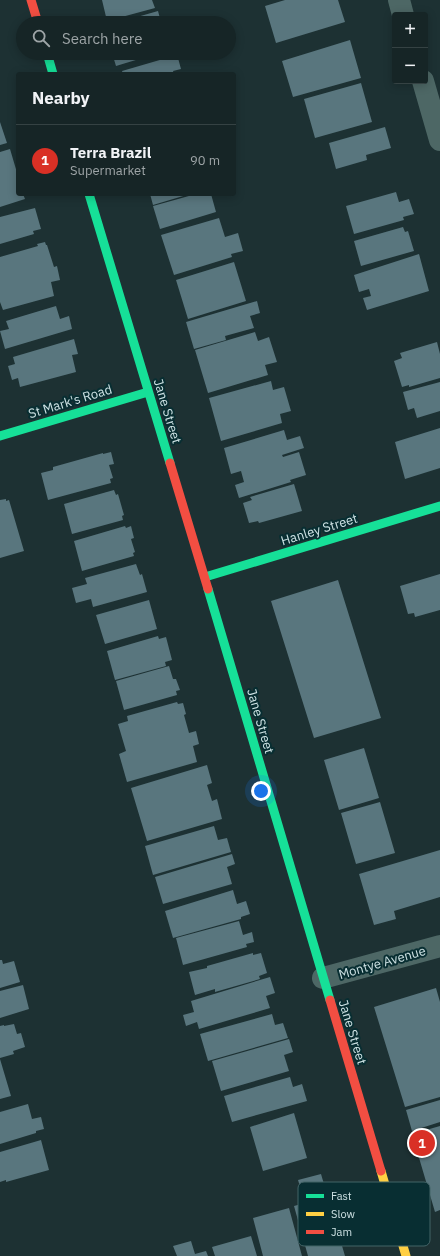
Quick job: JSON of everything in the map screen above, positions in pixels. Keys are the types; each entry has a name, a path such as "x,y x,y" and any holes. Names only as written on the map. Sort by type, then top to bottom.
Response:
{"main road":[{"path":"31,0 36,16"},
{"path":"49,60 52,72"},
{"name":"Jane Street","path":"90,196 205,577 384,1182"},
{"name":"St Mark's Road","path":"0,436 148,392"},
{"name":"Hanley Street","path":"205,577 440,506"},
{"name":"Jane Street","path":"403,1246 406,1256"}],"street":[{"path":"399,0 402,12"},
{"path":"424,84 440,140"},
{"name":"Montye Avenue","path":"323,978 440,946"}],"building":[{"path":"102,0 152,0 155,8 125,16 106,16"},
{"path":"285,0 338,0 345,22 276,43 265,6"},
{"path":"158,11 159,16 140,16"},
{"path":"350,40 361,78 293,97 282,61"},
{"path":"114,60 136,60 116,66"},
{"path":"160,60 179,60 181,69 173,72 122,71"},
{"path":"361,83 372,122 315,138 304,99"},
{"path":"0,122 7,143 0,145"},
{"path":"385,127 391,148 366,155 367,160 336,169 329,143"},
{"path":"10,149 16,169 16,196 24,196 25,199 0,207 0,152"},
{"path":"396,192 399,202 409,199 414,214 403,217 404,220 354,234 346,206"},
{"path":"151,196 183,196 153,205"},
{"path":"189,196 212,196 216,212 160,229 153,206"},
{"path":"35,208 41,229 33,231 34,234 0,244 0,217"},
{"path":"219,218 225,237 238,233 243,251 231,254 232,257 174,275 161,235"},
{"path":"403,227 405,232 408,231 414,251 361,266 354,241"},
{"path":"45,242 54,267 57,266 60,280 51,282 54,296 3,310 0,302 0,257 38,246 37,244"},
{"path":"419,254 429,291 367,310 363,298 371,296 369,289 359,292 354,275"},
{"path":"234,262 246,301 188,319 176,280"},
{"path":"257,301 260,313 250,316 254,328 225,336 226,340 194,349 186,322"},
{"path":"56,306 60,319 69,316 72,329 5,349 0,331 9,329 6,321"},
{"path":"255,332 258,341 269,337 277,362 265,365 268,375 208,393 195,350"},
{"path":"74,339 78,354 72,355 76,372 20,387 18,378 12,380 8,366 15,364 13,357"},
{"path":"437,342 440,354 440,378 409,387 409,385 402,387 394,361 402,358 400,353"},
{"path":"271,381 273,390 284,387 291,411 280,414 282,423 221,441 209,398"},
{"path":"440,382 440,411 417,418 414,408 408,410 403,392"},
{"path":"440,428 440,468 405,479 395,442"},
{"path":"284,430 287,440 300,436 304,448 282,455 283,457 299,452 306,475 290,480 291,482 239,498 235,485 244,482 241,471 231,474 224,448"},
{"path":"111,452 114,464 109,465 113,478 110,479 111,483 48,500 41,473 53,470 53,467"},
{"path":"294,484 302,511 259,523 258,521 249,523 243,503 252,500 250,497"},
{"path":"114,490 116,495 118,494 124,515 122,516 123,520 72,534 64,504"},
{"path":"6,499 6,501 9,500 24,551 0,558 0,500"},
{"path":"125,526 126,528 131,526 134,538 131,539 135,552 133,553 134,556 82,571 74,541"},
{"path":"136,564 140,575 142,574 147,592 93,607 91,599 76,603 72,588 87,584 85,578"},
{"path":"440,574 440,610 415,617 414,613 408,614 400,586"},
{"path":"338,580 381,718 314,738 271,601"},
{"path":"149,600 157,629 105,644 96,615"},
{"path":"158,636 159,639 166,637 172,660 165,662 166,666 115,680 107,651"},
{"path":"169,666 173,679 176,679 180,690 176,691 177,695 124,710 116,681"},
{"path":"177,702 178,704 183,703 186,714 184,715 189,733 196,731 199,744 193,746 197,762 127,782 119,754 126,751 118,724 128,721 127,716"},
{"path":"364,748 379,798 339,810 324,760"},
{"path":"207,765 212,783 207,785 212,801 217,799 222,819 147,841 131,788"},
{"path":"380,802 395,853 356,864 341,813"},
{"path":"214,826 218,840 227,838 231,852 153,875 145,846"},
{"path":"440,850 440,897 394,911 396,919 374,925 359,874"},
{"path":"232,854 235,864 227,867 232,884 163,904 155,877"},
{"path":"233,890 237,904 246,901 250,914 241,917 241,919 173,938 165,911"},
{"path":"239,921 243,935 252,932 254,942 246,944 247,947 183,965 176,938"},
{"path":"253,953 253,955 261,953 267,973 259,976 260,979 215,992 215,989 195,995 189,972 207,968 207,966"},
{"path":"0,960 2,960 3,964 14,961 20,982 0,988"},
{"path":"270,977 275,993 266,996 270,1008 199,1029 197,1022 186,1026 183,1015 194,1012 191,1001"},
{"path":"23,985 29,1009 0,1018 0,991"},
{"path":"436,988 440,1002 440,1097 405,1107 374,1007"},
{"path":"272,1014 275,1025 283,1023 288,1038 208,1061 200,1034"},
{"path":"14,1024 17,1034 21,1033 25,1047 13,1051 14,1054 0,1058 0,1026"},
{"path":"289,1039 293,1052 284,1055 289,1071 221,1091 212,1061"},
{"path":"0,1059 11,1096 0,1099"},
{"path":"290,1077 293,1087 302,1084 307,1101 232,1122 224,1096"},
{"path":"440,1100 440,1122 412,1131 406,1110"},
{"path":"28,1104 32,1119 41,1117 44,1129 36,1131 36,1133 0,1144 0,1112"},
{"path":"294,1113 307,1158 263,1171 250,1127"},
{"path":"440,1126 440,1210 435,1212 430,1195 430,1182 426,1182 412,1134"},
{"path":"41,1140 49,1170 6,1182 6,1180 0,1182 0,1152"},
{"path":"321,1174 323,1182 299,1182 298,1180"},
{"path":"298,1205 298,1220 294,1206"},
{"path":"289,1208 298,1246 302,1256 263,1256 253,1218"},
{"path":"251,1236 257,1256 215,1256 212,1247"},
{"path":"191,1241 195,1254 206,1251 208,1256 177,1256 173,1246"},
{"path":"305,1246 342,1246 345,1256 308,1256"}],"traffic: fast":[{"path":"49,60 52,72"},
{"path":"90,196 170,463"},
{"path":"0,436 148,392"},
{"path":"205,577 440,506"},
{"path":"208,589 330,1000"}],"traffic: slow":[{"path":"381,1171 384,1182"},
{"path":"403,1246 406,1256"}],"traffic: jam":[{"path":"31,0 36,16"},
{"path":"170,463 208,589"},
{"path":"330,1000 381,1171"}],"place":[{"name":"Terra Brazil","path":"422,1143"}]}
